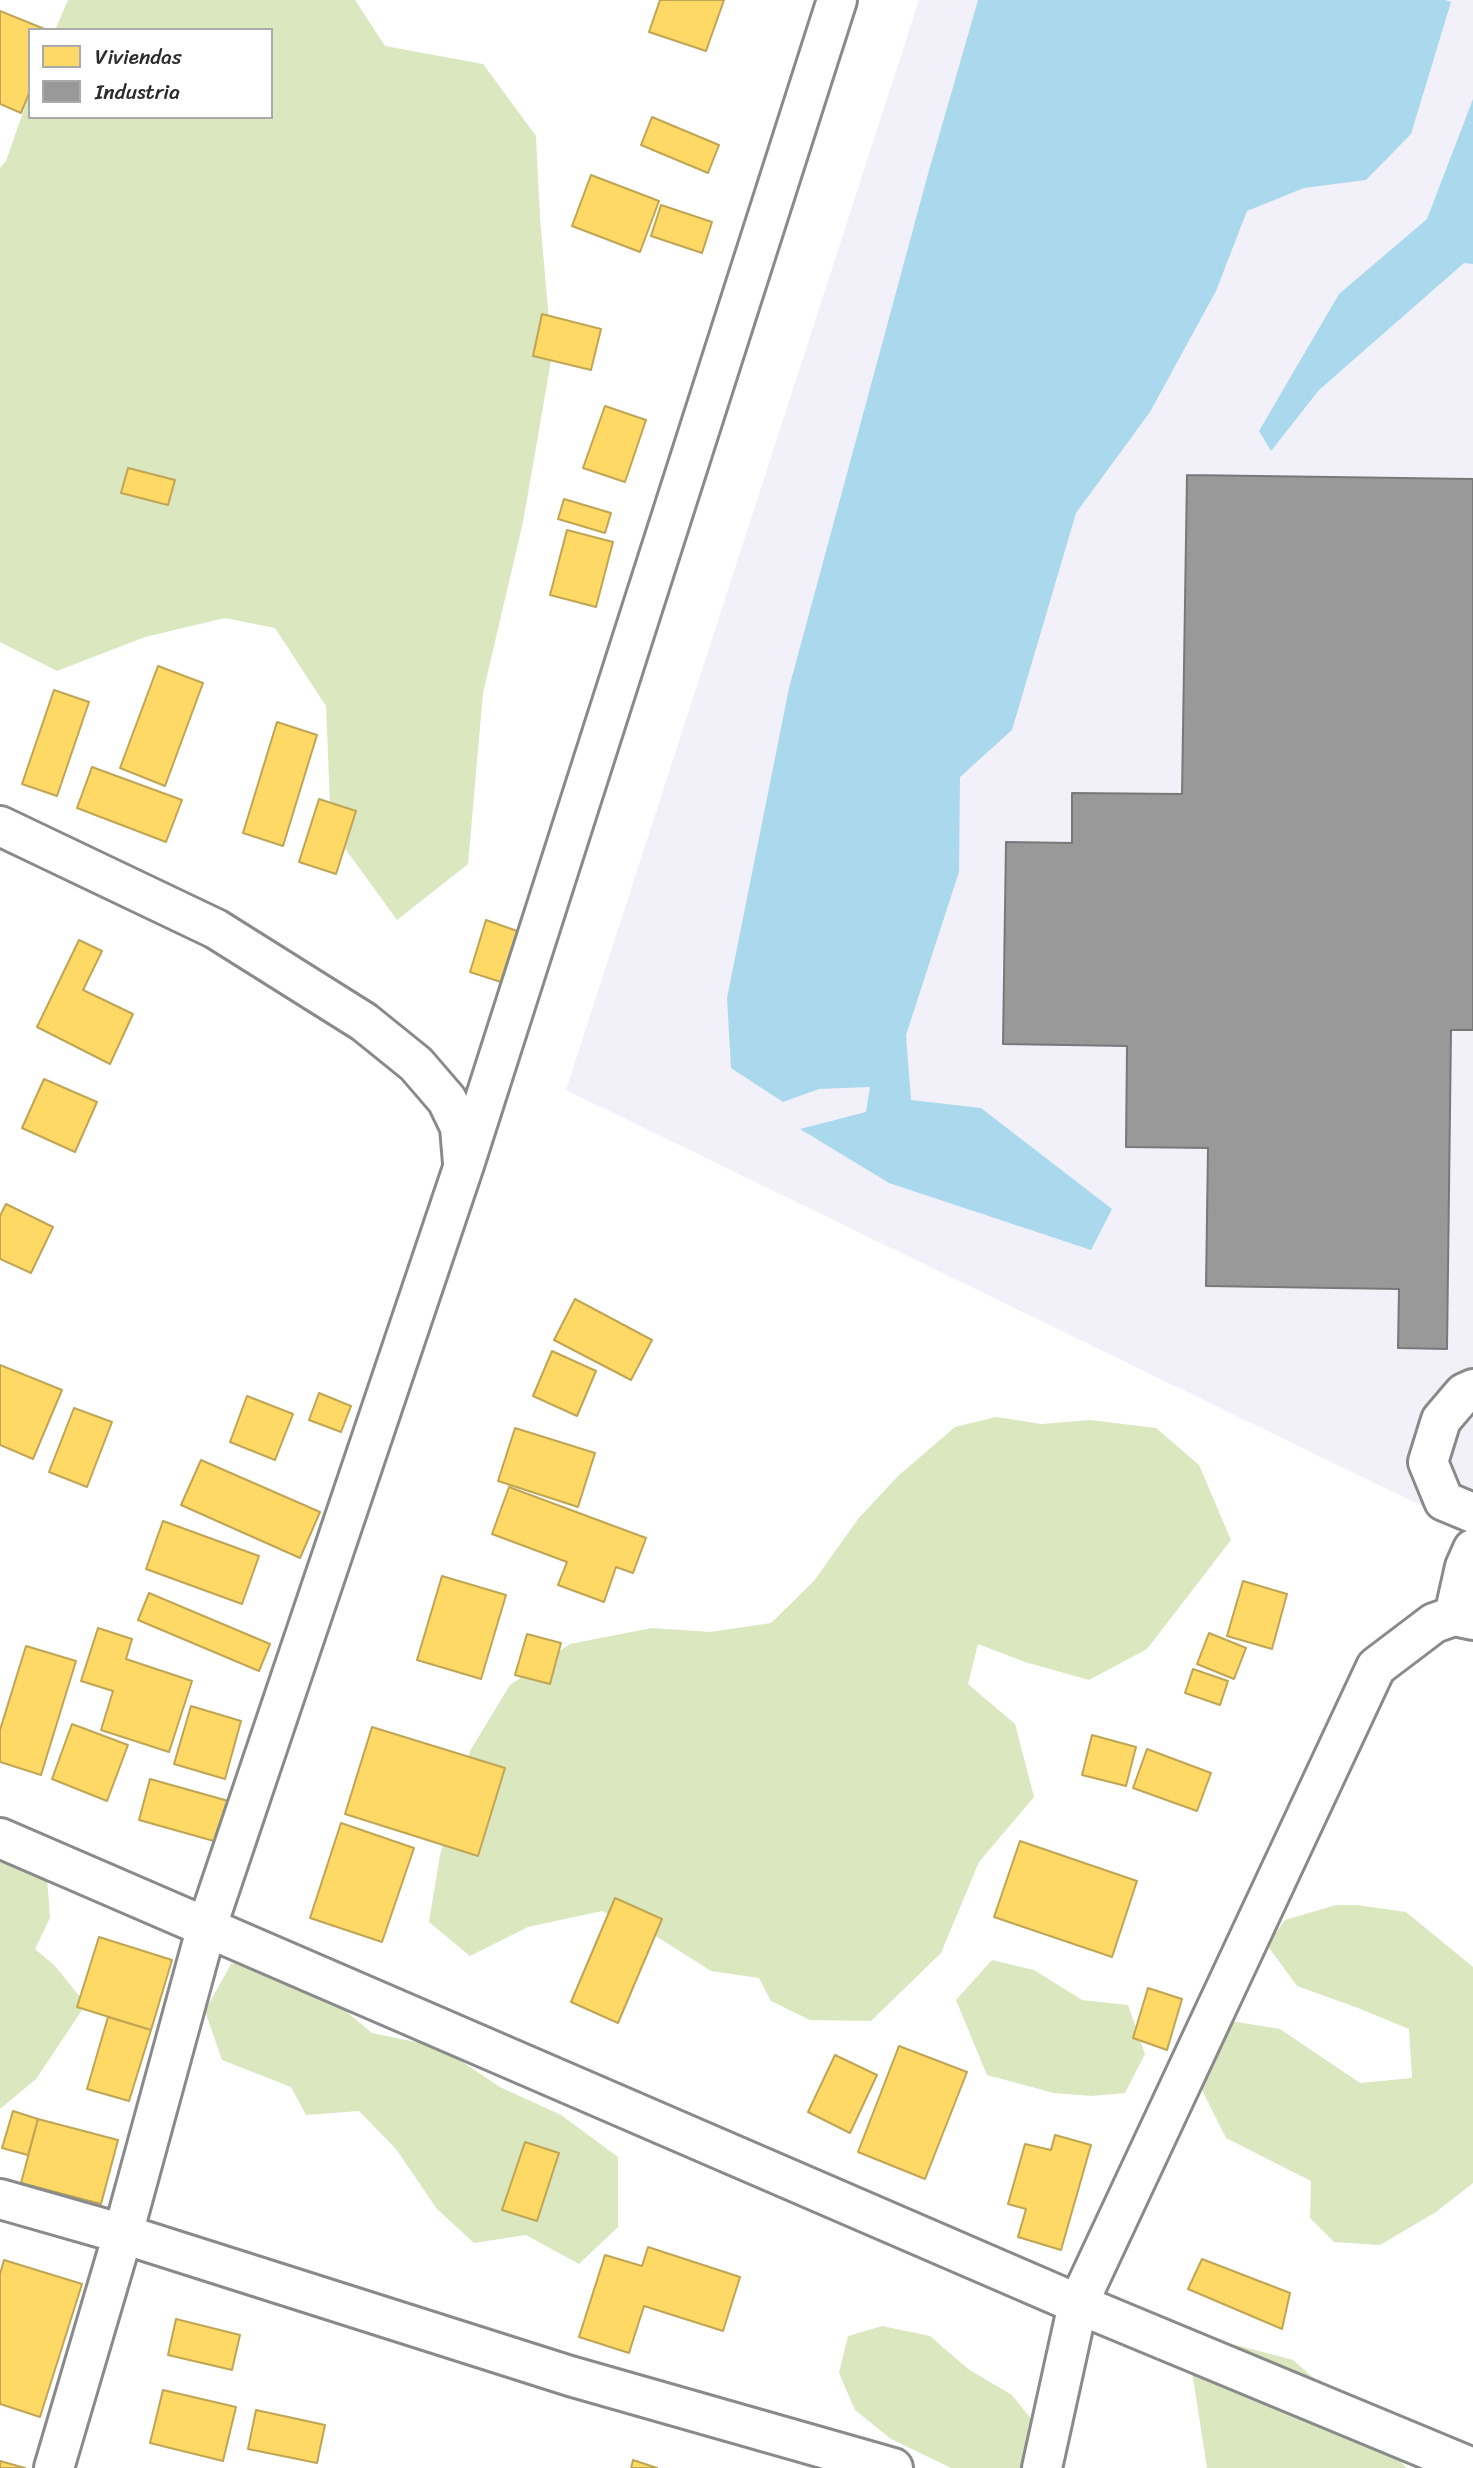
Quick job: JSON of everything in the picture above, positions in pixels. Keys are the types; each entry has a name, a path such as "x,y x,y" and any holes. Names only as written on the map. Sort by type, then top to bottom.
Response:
{"street":[{"path":"54,2468 123,2234 207,1926 464,1165 837,0"},
{"path":"0,826 216,929 363,1021 416,1064 447,1100 460,1127 464,1165"},
{"path":"1473,1389 1464,1394 1441,1420 1428,1462 1444,1501 1473,1513"},
{"path":"1042,2468 1078,2304 1376,1667 1434,1623 1463,1618 1465,1567 1473,1549"},
{"path":"0,1838 1078,2304 1473,2468"},
{"path":"0,2199 123,2234 570,2376 893,2468"}],"shaded area":[{"path":"919,0 1473,0 1473,1531 566,1090"}],"green space":[{"path":"68,0 355,0 385,46 483,64 536,136 552,355 523,522 483,693 468,864 397,920 331,829 326,706 275,628 225,618 145,637 57,671 0,642 0,168 6,161 28,98 28,119 273,119 273,28 56,28"},
{"path":"996,1417 1042,1424 1090,1420 1156,1428 1199,1465 1231,1540 1147,1649 1089,1680 1025,1662 978,1644 968,1684 1015,1724 1034,1797 979,1862 941,1953 871,2021 810,2020 771,2001 759,1978 711,1971 659,1938 602,1911 528,1927 470,1956 429,1922 440,1855 470,1751 510,1685 570,1644 652,1628 710,1632 771,1623 814,1581 858,1519 898,1476 955,1427"},
{"path":"0,1855 47,1877 50,1918 35,1949 54,1965 86,2004 36,2079 0,2109"},
{"path":"1336,1905 1406,1912 1473,1967 1473,2183 1436,2212 1380,2245 1334,2242 1310,2218 1311,2181 1226,2138 1202,2090 1210,2055 1231,2021 1280,2029 1360,2083 1412,2078 1409,2029 1297,1986 1267,1945 1285,1920"},
{"path":"992,1960 1034,1970 1082,2000 1128,2005 1145,2054 1125,2093 1092,2096 1054,2093 987,2075 956,2000"},
{"path":"268,1961 317,1987 372,2033 440,2047 500,2087 561,2115 618,2157 618,2227 579,2264 526,2235 474,2243 437,2209 396,2149 359,2111 306,2115 291,2087 222,2060 205,2011 231,1964"},
{"path":"882,2326 930,2336 968,2369 1012,2395 1037,2426 1038,2462 1023,2468 951,2468 891,2439 855,2410 839,2373 848,2336"},
{"path":"1236,2345 1293,2360 1387,2443 1406,2468 1207,2468 1188,2346"}],"water":[{"path":"978,0 1451,2 1411,134 1366,180 1304,188 1247,211 1216,291 1150,412 1076,513 1012,730 960,777 959,872 906,1035 911,1100 981,1108 1112,1209 1091,1250 889,1183 800,1129 866,1112 870,1087 819,1089 783,1102 731,1068 727,998 789,688 928,174"},
{"path":"1473,99 1473,264 1464,263 1319,390 1271,451 1259,431 1339,294 1427,219"}],"building: Viviendas":[{"path":"660,0 724,0 706,51 649,32"},
{"path":"0,11 42,28 28,28 28,96 21,113 0,104"},
{"path":"652,117 719,145 708,173 641,145"},
{"path":"591,175 659,201 640,252 572,226"},
{"path":"661,205 712,222 702,253 651,236"},
{"path":"542,314 601,329 591,370 533,356"},
{"path":"605,406 646,420 625,482 583,468"},
{"path":"128,468 175,480 168,505 121,493"},
{"path":"564,499 611,513 605,533 558,519"},
{"path":"567,530 613,542 596,607 550,595"},
{"path":"158,666 203,683 165,786 120,768"},
{"path":"54,690 89,702 57,796 22,784"},
{"path":"277,722 317,735 283,846 243,833"},
{"path":"92,767 182,800 166,842 77,808"},
{"path":"319,799 356,811 336,874 299,862"},
{"path":"486,920 523,933 507,984 470,972"},
{"path":"79,940 102,951 83,990 133,1014 110,1064 37,1027"},
{"path":"44,1079 97,1102 75,1152 22,1128"},
{"path":"6,1204 53,1227 31,1273 0,1259 0,1216"},
{"path":"575,1299 652,1340 631,1380 554,1340"},
{"path":"552,1351 596,1371 577,1416 533,1396"},
{"path":"0,1365 62,1390 33,1459 0,1445"},
{"path":"319,1393 351,1406 341,1432 309,1420"},
{"path":"247,1396 293,1414 275,1460 230,1442"},
{"path":"74,1408 112,1422 87,1487 49,1472"},
{"path":"515,1428 595,1453 578,1507 498,1481"},
{"path":"201,1460 320,1512 300,1558 181,1505"},
{"path":"509,1487 646,1538 633,1573 616,1567 604,1602 558,1585 567,1562 492,1534"},
{"path":"163,1521 259,1556 242,1604 146,1569"},
{"path":"442,1576 506,1595 481,1679 417,1660"},
{"path":"1243,1581 1287,1594 1272,1649 1227,1636"},
{"path":"149,1593 270,1644 259,1671 138,1620"},
{"path":"98,1628 132,1639 126,1659 192,1681 169,1752 101,1730 113,1691 81,1681"},
{"path":"1209,1633 1246,1648 1234,1679 1197,1664"},
{"path":"527,1634 561,1643 550,1684 515,1675"},
{"path":"26,1646 76,1661 41,1775 0,1762 0,1730"},
{"path":"1193,1669 1228,1681 1220,1705 1185,1693"},
{"path":"191,1706 241,1721 225,1779 174,1764"},
{"path":"72,1724 128,1745 107,1801 52,1779"},
{"path":"372,1727 505,1768 478,1856 345,1814"},
{"path":"1092,1735 1136,1747 1126,1786 1082,1775"},
{"path":"1147,1749 1211,1773 1197,1811 1133,1788"},
{"path":"150,1779 232,1802 221,1843 139,1820"},
{"path":"341,1823 414,1848 382,1942 310,1918"},
{"path":"1020,1841 1137,1881 1112,1957 994,1917"},
{"path":"615,1898 662,1919 618,2023 571,2002"},
{"path":"99,1937 172,1960 151,2030 77,2007"},
{"path":"1148,1988 1182,1999 1167,2050 1133,2038"},
{"path":"108,2017 151,2030 129,2101 87,2089"},
{"path":"899,2046 967,2072 925,2179 858,2152"},
{"path":"835,2055 877,2075 850,2133 808,2112"},
{"path":"13,2111 38,2119 28,2155 2,2148"},
{"path":"38,2119 118,2140 101,2204 21,2183"},
{"path":"1055,2135 1091,2145 1061,2250 1018,2237 1026,2209 1008,2204 1025,2144 1051,2150"},
{"path":"525,2142 559,2153 537,2221 502,2210"},
{"path":"648,2247 740,2277 723,2331 644,2306 629,2353 579,2337 605,2255 642,2266"},
{"path":"1202,2259 1290,2293 1282,2329 1188,2289"},
{"path":"4,2260 82,2284 40,2417 0,2404 0,2274"},
{"path":"176,2319 240,2335 232,2370 168,2355"},
{"path":"163,2390 236,2407 223,2461 150,2443"},
{"path":"256,2410 325,2425 317,2463 248,2449"},
{"path":"633,2460 657,2468 631,2468"},
{"path":"0,2461 25,2468 0,2468"}],"building: Industria":[{"path":"1187,475 1473,479 1473,1030 1451,1030 1447,1349 1398,1348 1399,1289 1206,1286 1208,1148 1126,1147 1127,1046 1003,1044 1006,842 1072,843 1072,793 1182,794"}]}
